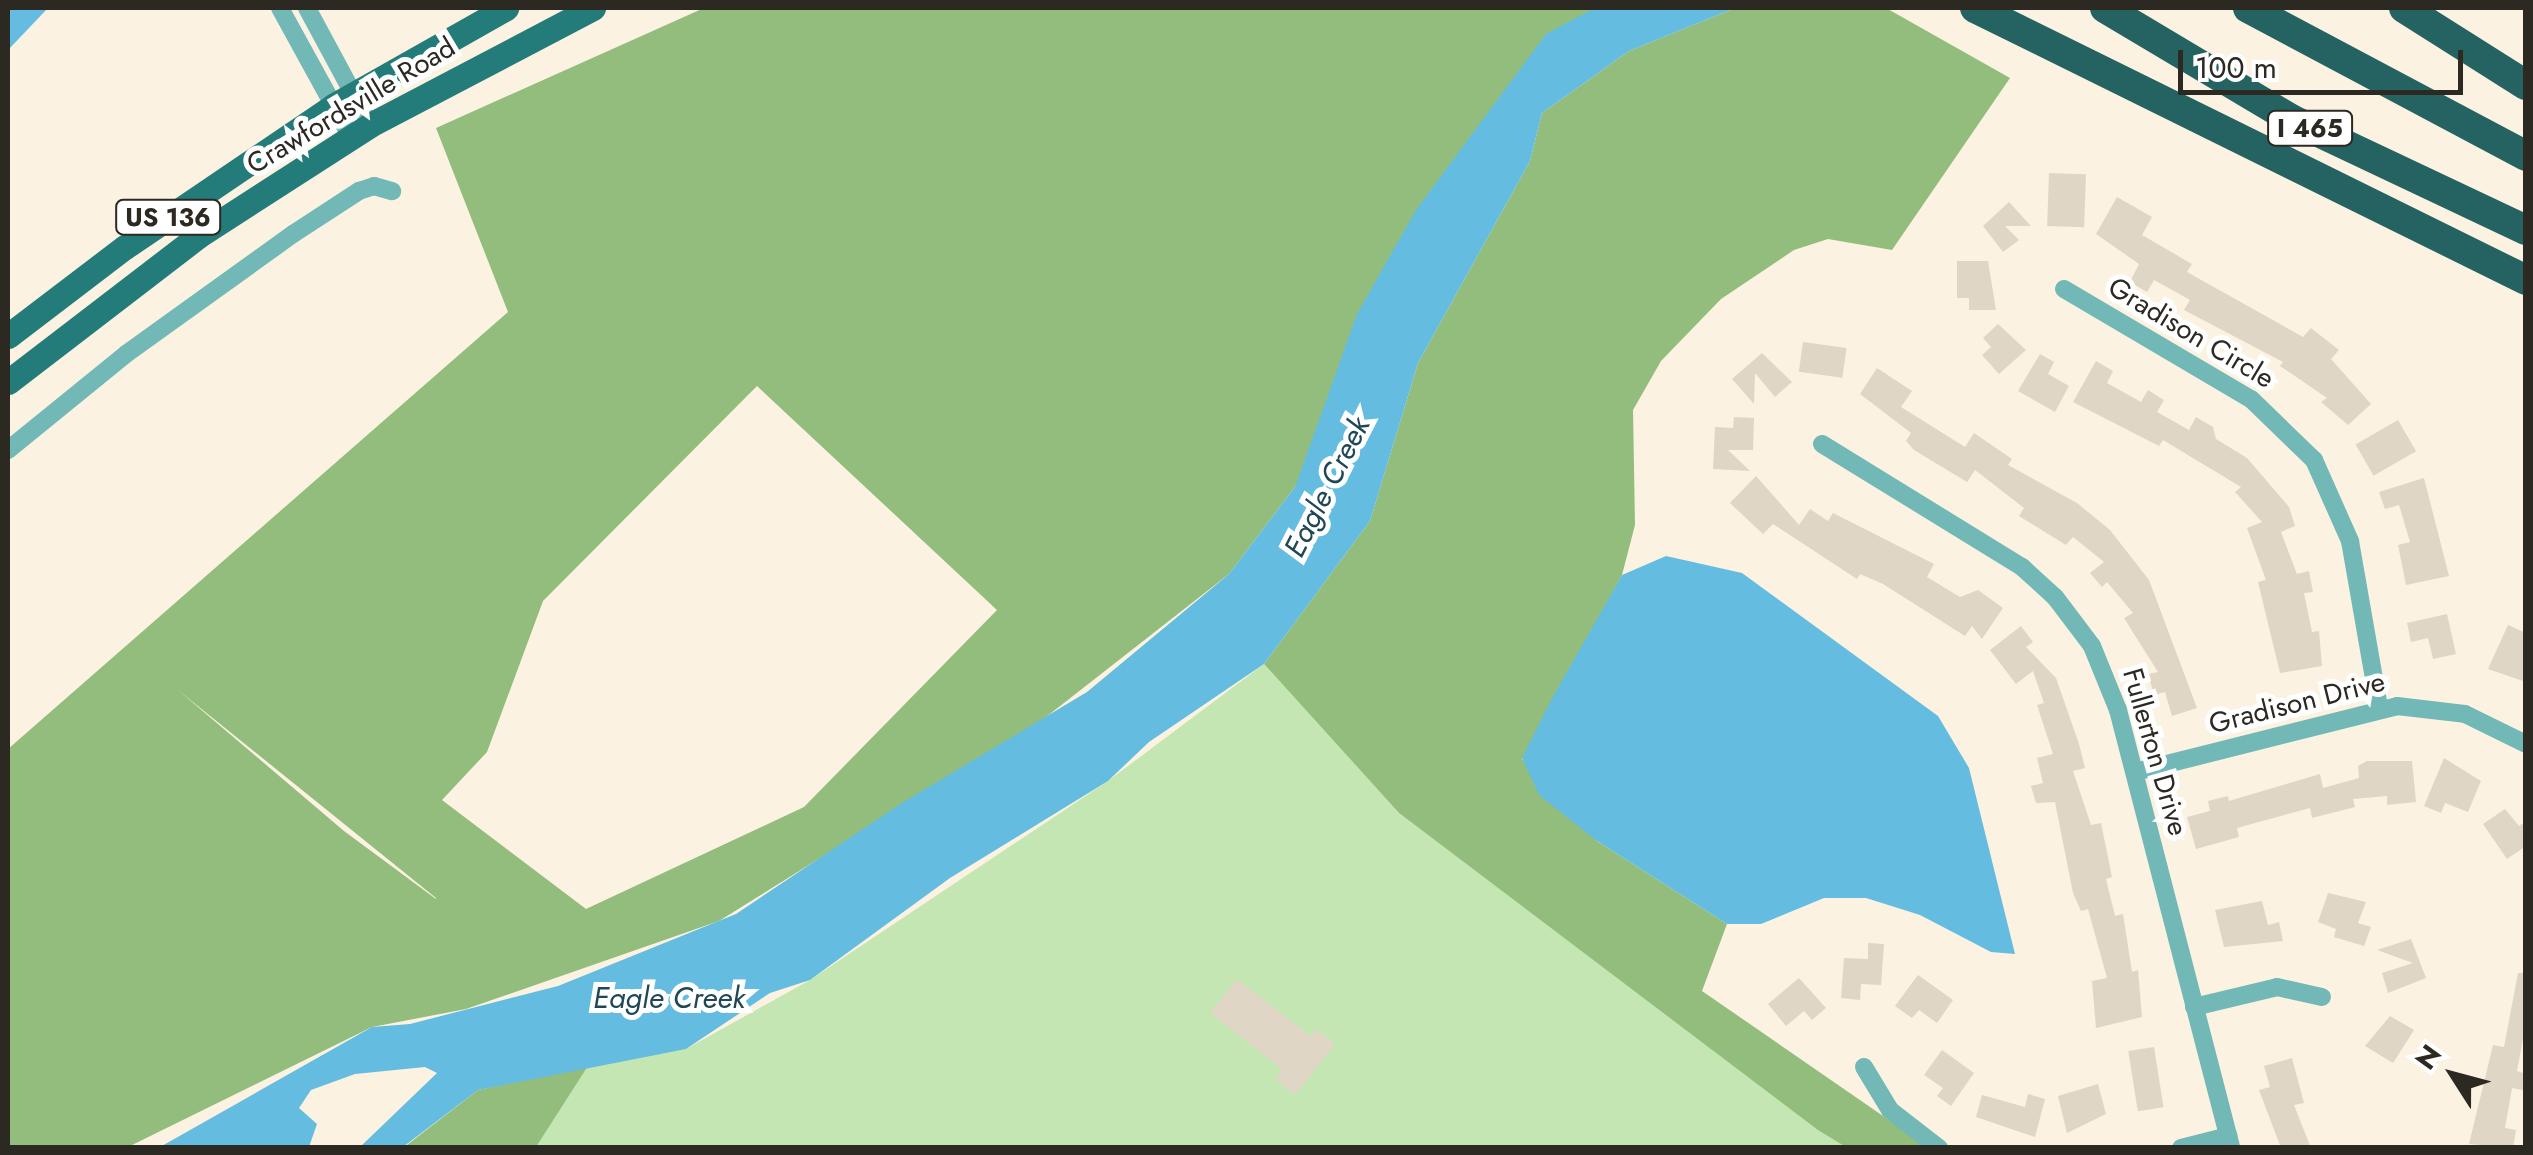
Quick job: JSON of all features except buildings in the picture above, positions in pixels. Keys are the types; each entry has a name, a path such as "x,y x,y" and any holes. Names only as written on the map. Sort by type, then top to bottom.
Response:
{"highway":[{"path":"1976,8 2526,280"},
{"name":"I 465","path":"2105,8 2291,119 2526,230"},
{"name":"I 465","path":"2248,8 2526,156"},
{"path":"2404,8 2526,86"}],"main road":[{"name":"Crawfordsville Road","path":"8,336 125,247 343,100 506,8"},
{"name":"Crawfordsville Road","path":"8,382 198,236 361,131 593,8"}],"street":[{"path":"280,8 361,131"},
{"path":"307,8 343,100"},
{"path":"8,450 140,343 322,214 368,188 392,191"},
{"name":"Gradison Circle","path":"2064,289 2251,398 2314,460 2350,540 2379,708"},
{"name":"Fullerton Drive","path":"1822,444 2008,557 2055,597 2108,677 2229,1142"},
{"name":"Gradison Drive","path":"2135,772 2379,708 2466,714 2526,744"},
{"path":"2194,1007 2277,988 2322,997"},
{"path":"1864,1068 1890,1110 1939,1148"},
{"path":"2182,1148 2229,1142"}],"green space":[{"path":"704,8 1598,8 1295,487 1229,574 1046,717 719,921 466,1009 372,1027 128,1147 8,1147 8,749 508,312 436,128","holes":["757,386 997,610 804,807 586,909 442,800 487,752 543,601","178,690 436,898 436,899 344,831"]},
{"path":"1735,8 1886,8 2010,78 1892,250 1828,239 1794,250 1721,299 1661,361 1633,410 1635,525 1622,575 1522,759 1597,841 1727,924 1702,991 1928,1147 1846,1147 1818,1130 1399,813 1264,664 1370,521 1418,363 1530,161 1542,113 1629,51"},
{"path":"1264,664 1399,813 1846,1147 535,1148 588,1066 686,1049 810,980 1108,781"},
{"path":"588,1066 536,1147 403,1148 478,1090"}],"water":[{"path":"8,8 48,8 8,50"},
{"name":"Eagle Creek","path":"1595,8 1735,8 1629,51 1542,113 1530,161 1418,363 1370,521 1264,664 1149,742 1108,781 950,878 810,980 770,993 686,1049 478,1090 403,1147 360,1147 437,1073 425,1067 355,1074 311,1090 299,1108 317,1124 309,1147 160,1147 372,1027 410,1024 558,986 736,914 902,803 1087,692 1229,574 1295,487 1357,314 1416,210 1546,34"},
{"path":"1666,556 1742,573 1938,716 1969,768 2015,954 1991,952 1920,915 1866,898 1824,898 1761,924 1727,924 1597,841 1539,795 1522,758 1550,702 1622,575"}]}
